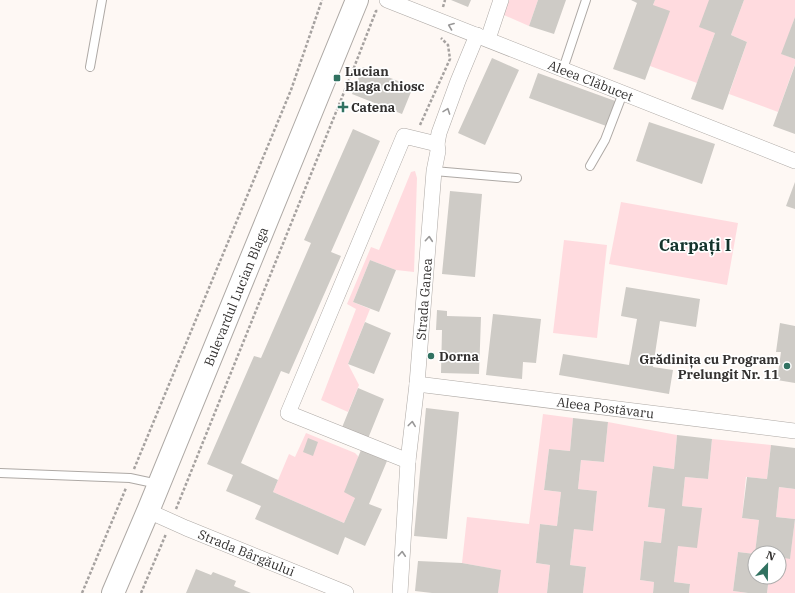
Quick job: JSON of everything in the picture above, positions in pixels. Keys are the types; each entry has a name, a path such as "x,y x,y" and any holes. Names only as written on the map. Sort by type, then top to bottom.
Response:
{"main road":[{"name":"Bulevardul Lucian Blaga","path":"114,593 357,0"}],"street":[{"name":"Strada Ganea","path":"400,593 408,461 417,384 434,170 438,151 437,144 439,132 482,37 501,0"},
{"name":"Aleea Clăbucet","path":"385,6 482,37 795,161"},
{"path":"408,461 288,413 404,136 437,144"},
{"name":"Aleea Postăvaru","path":"417,384 795,431"},
{"name":"Strada Bârgăului","path":"148,511 346,593"}],"lane":[{"path":"90,67 102,0"},
{"path":"563,69 586,0"},
{"path":"590,166 605,140 623,93"},
{"path":"434,170 517,178"},
{"path":"0,473 130,478 159,484"}],"path":[{"path":"82,593 290,90 322,0"},
{"path":"141,593 376,10 385,6"},
{"path":"414,139 450,59 448,45 438,35"}],"shaded area":[{"path":"501,0 538,0 529,26 497,12"},
{"path":"655,0 709,0 715,33 697,83 650,66 653,5"},
{"path":"744,0 795,0 795,17 782,54 795,59 795,64 778,112 729,94 747,42 731,35"},
{"path":"415,171 417,178 414,272 396,270 370,260 353,302 370,309 348,364 359,385 348,412 321,400 356,309 347,304 371,247 379,250 411,172"},
{"path":"621,202 738,223 727,285 609,264"},
{"path":"564,240 607,245 597,338 553,333"},
{"path":"543,414 573,418 570,451 549,449 544,490 561,492 557,526 540,524 536,563 550,565 547,593 498,593 500,570 462,563 467,517 529,524"},
{"path":"608,422 677,435 674,469 653,466 648,507 665,509 661,543 644,541 640,580 654,582 653,593 583,593 586,567 570,565 574,529 593,530 597,491 578,489 581,460 604,462"},
{"path":"306,433 355,453 358,456 355,498 344,523 273,492 289,454 295,457"},
{"path":"712,439 771,445 767,479 746,477 742,518 759,520 756,545 747,545 747,553 738,552 733,591 748,593 689,593 690,584 674,582 678,546 702,508 682,506 685,477 708,479"},
{"path":"779,487 795,489 795,519 776,517"},
{"path":"795,519 795,593 767,593 768,585 787,585 787,558 790,558"}],"building":[{"path":"451,0 471,0 468,7"},
{"path":"538,0 566,0 554,34 529,26"},
{"path":"631,0 655,0 653,5 670,11 645,80 613,69 637,3"},
{"path":"709,0 744,0 731,35 747,42 723,110 691,99 715,33 699,27"},
{"path":"795,17 795,59 781,54"},
{"path":"492,58 519,70 485,145 458,133"},
{"path":"795,65 795,134 773,126"},
{"path":"363,67 413,87 402,114 352,94"},
{"path":"538,73 618,102 609,127 529,98"},
{"path":"649,122 715,144 702,184 636,161"},
{"path":"353,129 380,141 331,252 341,256 289,374 281,371 241,463 278,480 273,492 344,523 355,498 344,492 361,450 387,461 369,504 382,509 365,546 345,537 338,555 255,519 261,506 226,491 233,475 207,464 254,356 261,358 311,243 304,240"},
{"path":"795,182 795,209 786,206"},
{"path":"450,191 482,194 475,277 442,274"},
{"path":"370,260 396,270 379,312 353,302"},
{"path":"626,287 700,299 696,327 660,321 653,367 673,370 669,394 559,375 563,354 629,365 637,319 621,316"},
{"path":"437,310 447,311 447,316 481,317 479,374 441,373 442,330 436,330"},
{"path":"493,314 541,319 536,363 523,362 522,379 486,375"},
{"path":"365,322 391,333 374,374 348,364"},
{"name":"Grădiniţa cu Program Prelungit Nr. 11","path":"780,323 795,326 795,383 777,380 781,352 776,352"},
{"path":"358,388 384,399 367,441 341,430"},
{"path":"426,408 459,412 447,539 414,536"},
{"path":"573,418 608,422 604,462 581,460 578,489 597,491 593,531 574,529 570,565 586,567 583,593 547,593 550,565 536,563 540,524 557,526 561,492 544,490 549,449 570,451"},
{"path":"677,435 712,439 708,479 685,477 682,506 702,508 697,548 678,546 674,582 690,584 689,593 653,593 654,582 640,580 644,541 661,543 665,509 648,507 653,466 674,469"},
{"path":"308,438 318,442 313,456 303,452"},
{"path":"771,445 795,448 795,489 779,487 776,517 795,519 790,559 787,558 787,545 756,545 759,520 742,518 747,477 767,479"},
{"path":"738,552 747,553 747,585 768,585 767,593 733,591"},
{"path":"418,561 462,563 501,570 498,593 432,593 415,591"},
{"path":"196,569 211,575 213,572 236,581 234,586 251,593 186,593"}],"place":[{"name":"Lucian Blaga chiosc","path":"337,78"},
{"name":"Catena","path":"343,107"},
{"name":"Dorna","path":"431,356"},
{"name":"Grădiniţa cu Program Prelungit Nr. 11","path":"787,366"}],"district":[{"name":"Carpați I","path":"695,245"}]}
